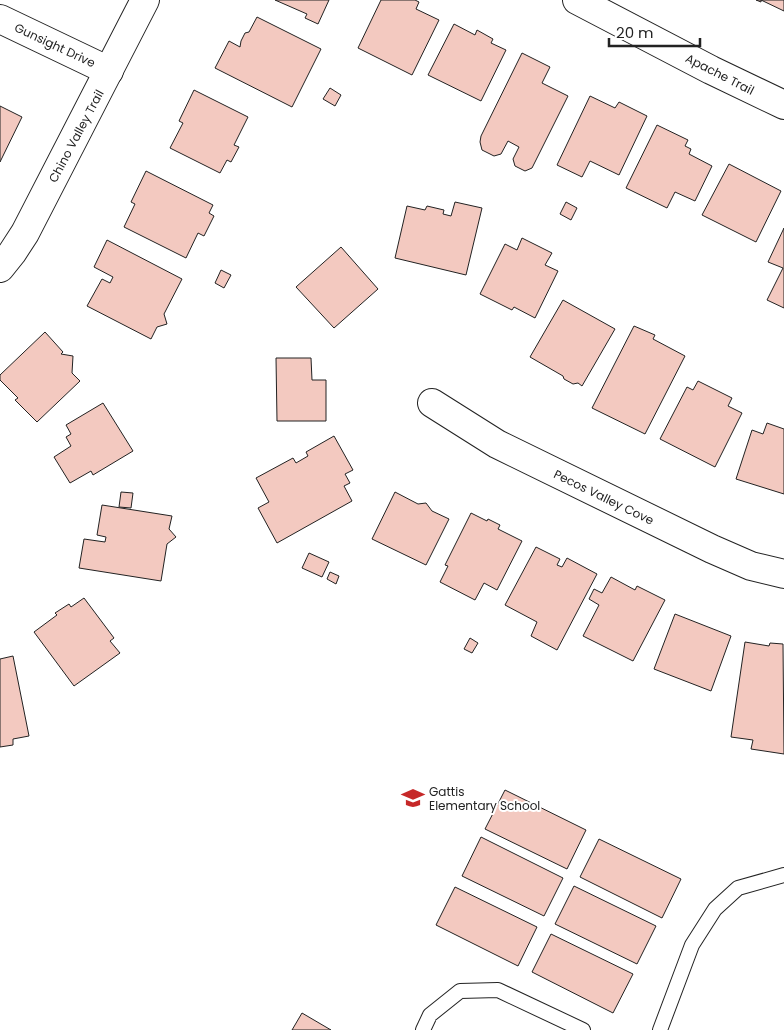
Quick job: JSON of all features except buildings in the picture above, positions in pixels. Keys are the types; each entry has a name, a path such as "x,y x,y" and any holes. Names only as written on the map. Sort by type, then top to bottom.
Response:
{"street":[{"name":"Chino Valley Trail","path":"0,268 25,233 145,0"},
{"name":"Apache Trail","path":"578,0 784,106"},
{"name":"Gunsight Drive","path":"0,20 109,71"},
{"name":"Pecos Valley Cove","path":"432,403 497,444 694,541 751,566 784,574"}],"lane":[{"path":"660,1030 692,945 715,909 738,888 784,875"},
{"path":"423,1030 430,1015 460,992 498,990 583,1030"}],"place":[{"name":"Gattis Elementary School","path":"413,798"}]}
